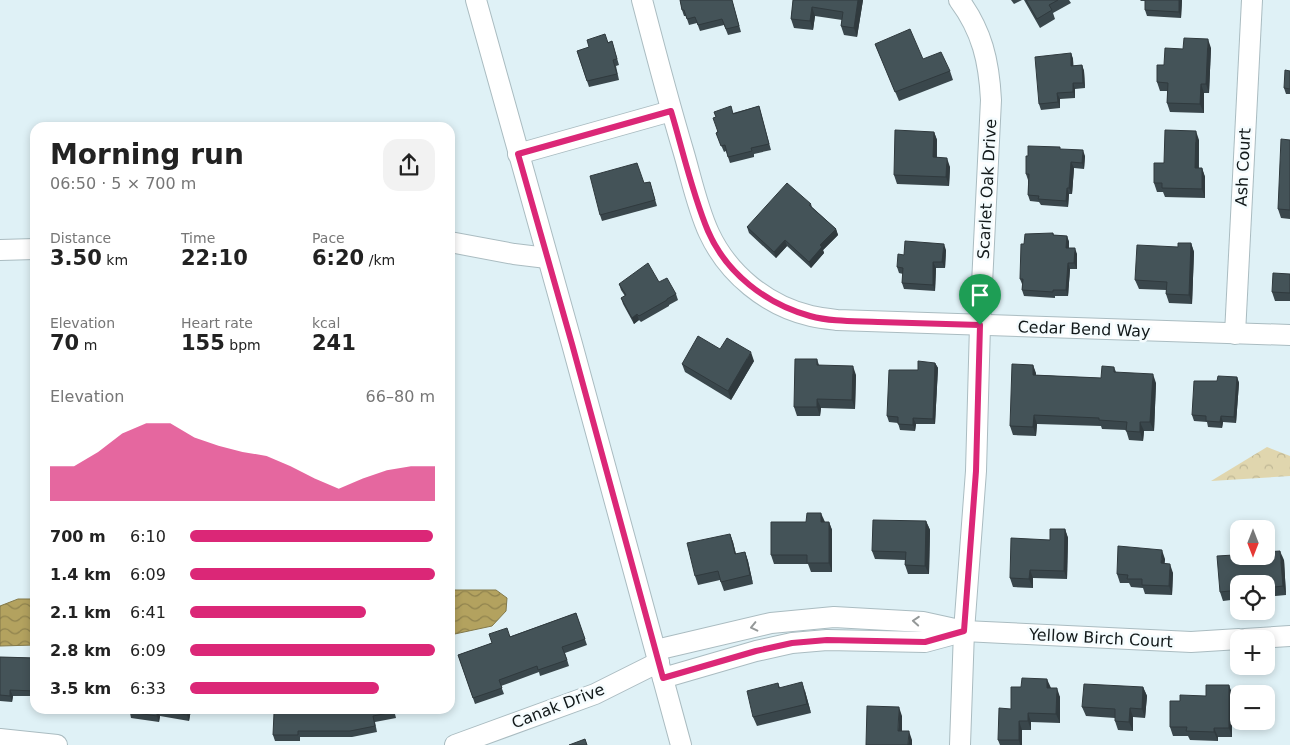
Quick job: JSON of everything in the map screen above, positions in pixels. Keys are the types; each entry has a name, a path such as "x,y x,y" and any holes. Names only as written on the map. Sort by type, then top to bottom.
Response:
{"street":[{"path":"476,0 681,745"},
{"name":"Cedar Bend Way","path":"642,0 671,111 709,233 722,256 734,270 761,294 785,307 811,316 837,320 1290,335"},
{"name":"Scarlet Oak Drive","path":"959,0 980,35 990,73 991,100 980,325 976,471 964,631 960,745"},
{"name":"Ash Court","path":"1235,334 1252,0"},
{"path":"518,154 671,111"},
{"path":"455,243 547,258"},
{"path":"0,250 30,249"},
{"name":"Yellow Birch Court","path":"659,663 771,623 834,617 923,622 964,631 1191,642 1230,640"},
{"name":"Yellow Birch Court","path":"659,663 756,651 792,643 827,640 925,642 964,631"},
{"path":"1275,637 1290,636"},
{"name":"Canak Drive","path":"455,745 595,694 659,663"},
{"path":"4,741 57,745"}],"green space":[{"path":"1267,447 1290,456 1290,476 1211,481"}],"water":[{"path":"455,590 496,590 507,598 506,611 492,626 455,634"},
{"path":"18,599 30,599 30,645 0,646 0,606"}],"building":[{"path":"680,0 732,0 739,26 726,29 722,19 698,25 695,17 687,19 684,10 682,10"},
{"path":"793,0 858,0 854,28 841,26 843,12 812,7 810,21 791,19"},
{"path":"1026,0 1058,0 1049,5 1052,10 1037,19"},
{"path":"1145,0 1179,0 1179,12 1145,10"},
{"path":"910,29 923,59 941,52 950,71 895,92 875,44"},
{"path":"605,34 608,43 612,41 617,59 613,60 617,74 587,81 577,51 589,47 587,40"},
{"path":"1184,38 1208,39 1206,84 1201,84 1200,104 1167,103 1168,83 1157,82 1157,65 1164,65 1165,48 1183,49"},
{"path":"1071,53 1071,66 1082,65 1083,83 1073,83 1073,92 1057,93 1058,102 1039,104 1035,57"},
{"path":"1285,70 1290,71 1290,89 1284,88"},
{"path":"731,106 733,114 759,106 769,144 751,148 752,151 728,157 725,145 721,146 716,133 718,132 713,118 716,117 714,112"},
{"path":"895,130 934,132 933,157 947,158 946,177 894,175"},
{"path":"1165,130 1196,131 1195,168 1202,168 1202,189 1162,188 1162,183 1154,183 1154,163 1164,163"},
{"path":"1281,139 1290,140 1290,210 1278,209"},
{"path":"1028,146 1083,150 1082,163 1071,162 1066,201 1038,199 1039,196 1028,195 1029,174 1026,174 1026,156 1028,156"},
{"path":"637,163 644,183 650,182 655,200 600,215 590,176"},
{"path":"787,183 836,229 820,245 822,247 809,262 785,240 774,252 747,227"},
{"path":"1053,233 1053,235 1067,236 1066,248 1075,248 1074,263 1068,263 1066,290 1053,290 1053,292 1022,290 1023,279 1020,279 1021,244 1024,244 1025,234"},
{"path":"905,241 944,244 942,262 933,262 933,285 902,283 903,268 897,267 898,254 904,255"},
{"path":"1178,243 1191,243 1189,295 1166,294 1167,282 1135,280 1137,245 1178,247"},
{"path":"648,263 659,282 667,278 676,294 639,316 637,314 632,318 621,298 626,295 619,284"},
{"path":"1273,273 1290,274 1290,293 1272,292"},
{"path":"698,336 720,349 727,338 751,352 728,391 682,364"},
{"path":"795,359 817,359 817,365 853,366 852,400 817,399 817,407 794,407"},
{"path":"918,361 935,363 933,419 913,418 913,425 898,424 898,417 887,416 889,370 918,370"},
{"path":"1012,364 1033,365 1033,375 1101,378 1102,366 1114,367 1114,372 1153,374 1150,422 1140,422 1140,432 1126,431 1127,422 1099,420 1099,418 1034,415 1033,427 1010,426"},
{"path":"1218,376 1237,377 1234,417 1221,416 1220,422 1206,421 1206,416 1192,415 1194,381 1217,381"},
{"path":"807,513 821,513 821,522 829,522 829,563 807,563 807,555 771,555 771,522 806,522"},
{"path":"873,520 926,521 925,566 905,565 906,552 872,551"},
{"path":"1050,529 1065,529 1064,571 1030,570 1029,579 1010,578 1011,538 1050,540"},
{"path":"730,534 735,554 745,552 750,575 721,582 718,571 695,576 687,543"},
{"path":"1118,546 1162,550 1161,563 1170,564 1169,586 1142,585 1142,579 1127,579 1128,575 1117,574"},
{"path":"1275,551 1280,551 1283,586 1275,587 1275,575 1230,575 1230,591 1220,592 1217,556 1230,555 1230,565 1275,565"},
{"path":"576,613 585,639 562,647 567,660 538,670 537,666 499,680 502,688 473,698 458,655 492,643 489,634 507,628 510,637"},
{"path":"0,657 30,658 30,691 10,690 10,696 0,695"},
{"path":"1022,678 1047,679 1047,688 1057,688 1056,714 1028,713 1028,721 1019,721 1019,740 998,740 999,708 1011,709 1011,687 1021,687"},
{"path":"802,682 807,704 753,717 747,691 778,683 779,688"},
{"path":"1084,684 1143,687 1142,709 1130,708 1129,722 1115,721 1115,709 1082,707"},
{"path":"1206,685 1229,685 1229,728 1214,728 1214,732 1186,731 1187,727 1170,727 1170,701 1180,701 1180,695 1206,696"},
{"path":"867,706 899,707 898,731 909,731 908,745 866,745"},
{"path":"274,714 383,714 373,716 375,726 350,731 298,731 298,735 273,735"},
{"path":"585,739 587,745 569,745"}],"route":[{"path":"671,111 709,233 722,256 740,277 761,294 785,307 811,316 837,320 980,325 976,471 964,631 925,642 827,640 792,643 756,651 663,678 518,154 671,111"}]}
